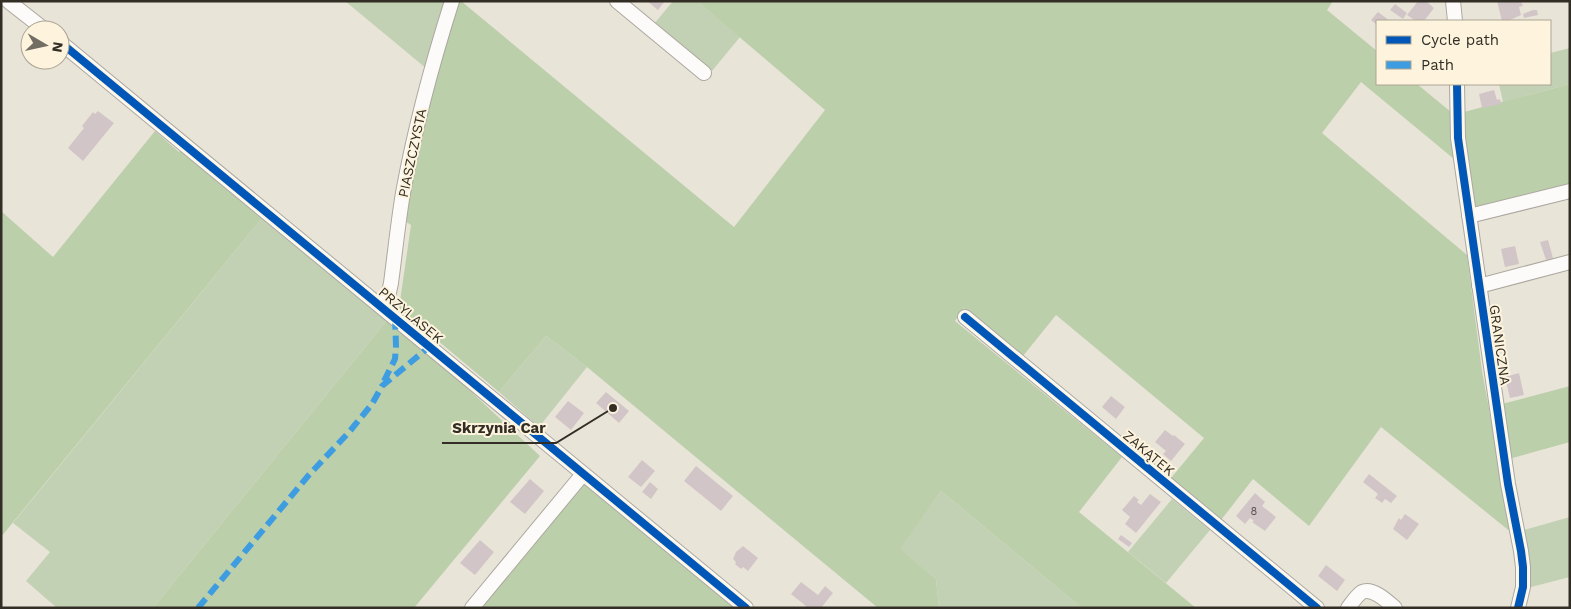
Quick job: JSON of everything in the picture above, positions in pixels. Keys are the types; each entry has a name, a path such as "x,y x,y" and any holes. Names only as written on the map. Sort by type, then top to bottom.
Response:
{"street":[{"path":"8,1 32,20"},
{"name":"PIASZCZYSTA","path":"382,307 388,297 391,283 403,194 413,141 431,70 452,1"},
{"path":"617,1 704,73"},
{"path":"1453,1 1455,20"},
{"name":"PRZYLASEK","path":"70,50 746,608"},
{"name":"GRANICZNA","path":"1457,85 1458,138 1508,484 1522,559 1523,587 1518,608"},
{"path":"1469,216 1570,191"},
{"path":"1479,286 1570,262"},
{"name":"ZAKĄTEK","path":"965,317 1318,608"},
{"path":"472,608 583,474"},
{"path":"1348,608 1361,593 1368,591 1378,595 1396,608"}],"green space":[{"path":"345,1 448,1 427,69"},
{"path":"459,1 461,1 734,227 825,110 697,1 1333,1 1327,10 1376,50 1376,85 1418,85 1451,112 1454,159 1361,82 1322,133 1467,255 1482,371 1512,533 1381,427 1309,526 1253,479 1221,520 1171,478 1204,438 1056,315 1023,356 964,308 955,321 1122,457 1079,512 1196,608 1082,608 941,491 900,549 936,579 939,608 878,608 587,367 546,336 499,392 399,308 411,225 402,219 427,105"},
{"path":"673,1 697,1 740,37 712,71 654,24"},
{"path":"1570,48 1570,84 1503,102 1499,85 1551,85 1551,53"},
{"path":"1570,84 1570,185 1475,211 1466,150 1464,112"},
{"path":"155,131 179,152 183,148 263,217 1,537 1,211 53,257"},
{"path":"263,217 387,320 153,608 57,608 26,581 50,552 13,523"},
{"path":"387,320 434,357 540,456 414,608 153,608"},
{"path":"546,336 587,367 539,427 499,392"},
{"path":"1570,386 1570,442 1509,459 1502,404"},
{"path":"585,480 740,608 478,608"},
{"path":"941,491 1082,608 939,608 936,579 899,549"},
{"path":"1172,499 1210,530 1166,583 1128,552"},
{"path":"1570,517 1570,577 1527,588 1529,570 1524,530"}],"building":[{"path":"647,1 665,1 658,10"},
{"path":"1418,1 1426,1 1434,8 1425,20 1414,20 1407,15"},
{"path":"1497,1 1521,1 1523,6 1519,7 1521,15 1510,20 1502,20"},
{"path":"1395,4 1407,13 1403,19 1390,10"},
{"path":"1537,10 1538,15 1524,18 1523,14"},
{"path":"1378,12 1389,20 1376,20 1376,24 1371,20"},
{"path":"1494,90 1497,100 1500,99 1501,104 1482,108 1479,94"},
{"path":"98,111 114,123 83,161 68,148 84,128 82,126 93,112 95,114"},
{"path":"1548,240 1553,258 1546,260 1540,242"},
{"path":"1515,246 1519,264 1505,267 1501,249"},
{"path":"1519,373 1524,395 1510,398 1505,377"},
{"path":"606,392 629,411 619,423 596,403"},
{"path":"1111,396 1125,407 1116,419 1102,407"},
{"path":"568,401 584,413 571,430 555,417"},
{"path":"1165,430 1185,444 1171,461 1163,454 1166,451 1155,442"},
{"path":"642,460 655,471 641,487 628,477"},
{"path":"696,466 733,496 721,511 684,481"},
{"path":"1369,474 1397,496 1391,503 1385,499 1382,503 1375,498 1378,494 1363,482"},
{"path":"530,479 544,491 525,514 510,502"},
{"path":"650,482 658,489 651,499 642,492"},
{"path":"1255,493 1265,502 1262,506 1276,517 1265,531 1252,522 1254,521 1250,518 1245,524 1236,516"},
{"path":"1150,494 1161,502 1136,533 1125,524 1130,517 1122,510 1134,496 1141,505"},
{"path":"1405,514 1419,524 1407,540 1393,529 1399,518 1401,520"},
{"path":"1121,535 1132,543 1129,547 1118,539"},
{"path":"480,540 494,552 475,575 460,563"},
{"path":"743,546 758,558 748,571 743,567 741,569 735,564 736,562 733,559 736,552"},
{"path":"1326,565 1345,580 1337,591 1318,576"},
{"path":"801,582 818,595 825,586 833,593 821,608 805,608 806,606 791,594"}],"marked path":[{"path":"384,381 395,359 395,317"},
{"path":"198,608 308,476 350,431 372,404 382,386 429,347"}],"cycle path":[{"path":"70,50 746,608"},
{"path":"1457,85 1458,138 1508,484 1523,567 1523,587 1518,608"},
{"path":"965,317 1317,608"}],"place":[{"name":"Skrzynia Car","path":"613,408"}]}
